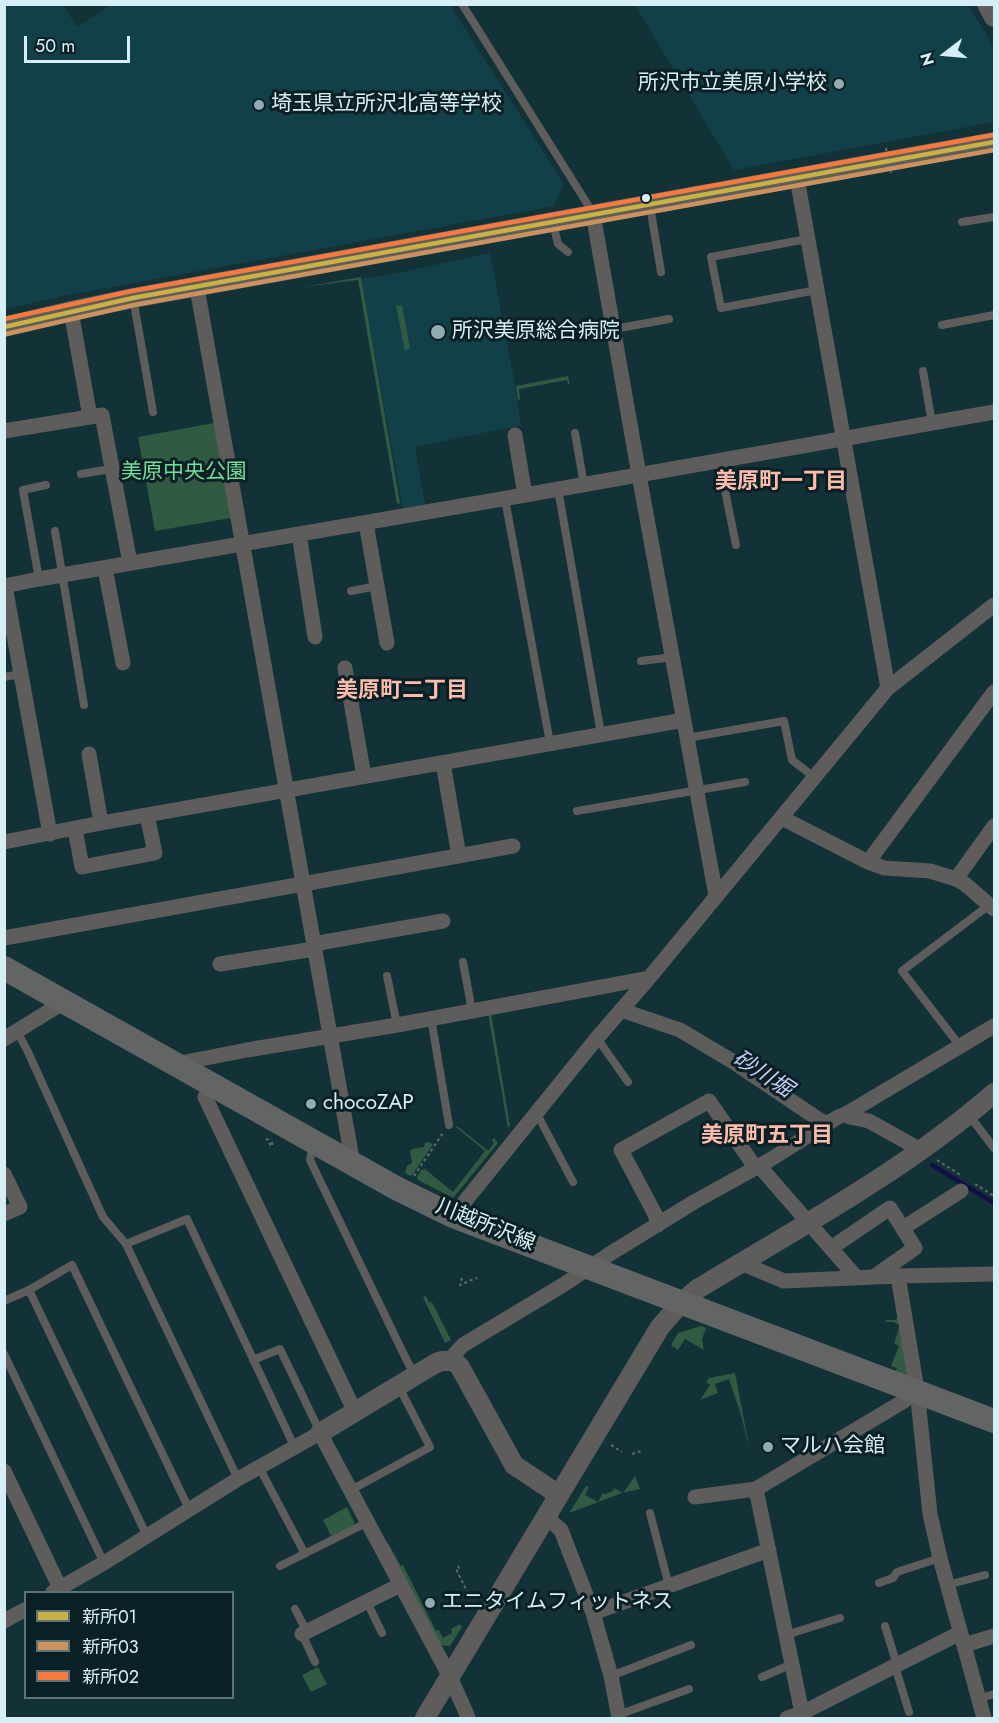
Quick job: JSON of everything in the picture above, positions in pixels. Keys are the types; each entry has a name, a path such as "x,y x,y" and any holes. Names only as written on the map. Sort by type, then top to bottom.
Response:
{"main road":[{"name":"川越所沢線","path":"4,968 396,1188 453,1216 994,1421"}],"street":[{"path":"987,4 994,17"},
{"path":"4,327 133,298 994,142"},
{"path":"797,178 888,688"},
{"path":"593,214 716,896"},
{"path":"196,288 353,1164"},
{"path":"71,311 90,417"},
{"path":"50,834 5,586 994,412"},
{"path":"4,431 102,415 130,563"},
{"path":"515,435 525,495"},
{"path":"366,523 387,643"},
{"path":"299,534 315,638"},
{"path":"105,568 123,663"},
{"path":"453,1216 597,1038 888,688 994,605"},
{"path":"345,668 364,776"},
{"path":"868,862 994,692"},
{"path":"4,842 684,720"},
{"path":"89,754 101,823"},
{"path":"442,763 459,856"},
{"path":"75,829 82,867 155,853 147,815"},
{"path":"782,818 884,868 930,871 956,879 991,906"},
{"path":"956,879 994,826"},
{"path":"4,938 513,846"},
{"path":"220,964 443,921"},
{"path":"175,1064 649,978"},
{"path":"11,1035 64,1002"},
{"path":"621,1010 680,1030 732,1061 821,1121 850,1117 869,1121 921,1150"},
{"path":"4,1471 57,1590 238,1479 295,1448 436,1363 449,1359 463,1345 563,1285 657,1224 994,1026"},
{"path":"212,1084 205,1097 355,1412"},
{"path":"425,1719 660,1327 682,1302 696,1290 810,1222 921,1150 969,1115 994,1093"},
{"path":"657,1224 655,1214 621,1150 709,1101 755,1167 763,1170 856,1277"},
{"path":"4,1174 20,1207 4,1214"},
{"path":"903,1228 968,1184"},
{"path":"831,1248 890,1208 915,1248 875,1276"},
{"path":"741,1263 784,1281 875,1276 994,1274"},
{"path":"898,1276 917,1390 930,1514 984,1719"},
{"path":"449,1359 454,1360 460,1367 514,1465 559,1495"},
{"path":"695,1497 756,1489 904,1401 917,1390"},
{"path":"320,1433 450,1677 468,1719"},
{"path":"756,1489 792,1664 798,1717 896,1665 962,1639 994,1636"},
{"path":"546,1516 561,1530 593,1613 611,1676 619,1717"},
{"path":"593,1613 769,1550"},
{"path":"305,1633 400,1585"},
{"path":"4,1621 24,1610"}],"lane":[{"path":"462,4 593,214"},
{"path":"650,204 661,272"},
{"path":"962,222 994,217"},
{"path":"553,222 558,244 568,252"},
{"path":"807,239 711,257 721,309 817,290"},
{"path":"133,298 153,412"},
{"path":"942,325 994,315"},
{"path":"614,329 669,319"},
{"path":"923,371 932,423"},
{"path":"575,433 584,485"},
{"path":"719,461 736,545"},
{"path":"81,474 111,469"},
{"path":"39,579 23,490 46,485"},
{"path":"558,489 601,734"},
{"path":"506,499 550,743"},
{"path":"55,531 84,705"},
{"path":"351,591 377,586"},
{"path":"641,661 673,657"},
{"path":"4,677 21,674"},
{"path":"687,738 784,721 792,760 814,777"},
{"path":"578,811 744,782"},
{"path":"960,1046 902,971 991,906"},
{"path":"463,962 472,1011"},
{"path":"387,976 397,1025"},
{"path":"431,1018 449,1125"},
{"path":"11,1035 28,1052 103,1217 126,1244 238,1479"},
{"path":"597,1038 628,1082"},
{"path":"537,1114 573,1182"},
{"path":"969,1115 994,1148"},
{"path":"314,1142 310,1160 416,1376"},
{"path":"126,1244 187,1219 295,1448"},
{"path":"4,1301 29,1290 72,1265 189,1509"},
{"path":"29,1290 147,1536"},
{"path":"253,1360 280,1349 320,1433"},
{"path":"4,1354 104,1563"},
{"path":"351,1490 430,1447 399,1387"},
{"path":"259,1467 305,1554"},
{"path":"650,1513 669,1586"},
{"path":"280,1566 368,1522"},
{"path":"879,1583 893,1578 897,1572 940,1558"},
{"path":"947,1585 985,1575"},
{"path":"367,1602 382,1633"},
{"path":"295,1609 315,1662"},
{"path":"786,1635 840,1618"},
{"path":"885,1626 909,1712"},
{"path":"611,1676 691,1645"},
{"path":"762,1677 792,1664"},
{"path":"619,1717 689,1689"},
{"path":"978,1699 994,1694"}],"path":[{"path":"886,148 891,172"},
{"path":"413,1178 449,1125"},
{"path":"921,1150 968,1184 994,1196"},
{"path":"462,1278 460,1285 477,1279"},
{"path":"611,1445 622,1452"},
{"path":"632,1454 641,1451"},
{"path":"458,1566 459,1568 456,1569 474,1606"},
{"path":"467,1603 472,1601"}],"shaded area":[{"name":"埼玉県立所沢北高等学校","path":"4,5 63,5 77,27 111,5 450,5 564,184 554,206 63,296 5,309"},
{"name":"所沢市立美原小学校","path":"635,5 968,5 994,47 994,122 734,170"},
{"name":"所沢美原総合病院","path":"490,253 521,425 415,447 425,505 403,509 361,279"}],"green space":[{"path":"361,277 400,503 397,504 358,280 303,287"},
{"path":"402,305 410,348 405,351 396,306"},
{"path":"568,376 570,385 567,380 519,389 520,399 518,400 516,386"},
{"name":"美原中央公園","path":"214,423 231,518 155,531 138,437"},
{"path":"488,1013 491,1013 510,1126 508,1128"},
{"path":"457,1126 487,1150 494,1143 492,1140 494,1138 498,1143 453,1198 418,1180 417,1177 421,1170 425,1169 453,1192 485,1151"},
{"path":"428,1142 433,1144 413,1174 410,1176 405,1173 407,1166 412,1163 410,1151 424,1147"},
{"path":"426,1296 429,1303 432,1302 451,1340 445,1343 423,1297"},
{"path":"899,1318 912,1381 894,1374 897,1368 891,1366 899,1346 894,1343 900,1325 886,1322 886,1320"},
{"path":"701,1326 706,1328 702,1339 704,1350 685,1339 678,1350 671,1345 678,1333"},
{"path":"735,1373 750,1451 729,1379 715,1384 718,1393 700,1400 710,1385 706,1382 709,1378"},
{"path":"635,1476 640,1489 623,1493"},
{"path":"586,1486 589,1487 585,1495 598,1502 603,1493 613,1491 614,1488 623,1493 569,1513"},
{"path":"347,1507 354,1525 331,1536 323,1520"},
{"path":"388,1543 401,1566 403,1565 436,1631 439,1630 443,1638 452,1633 451,1629 460,1624 462,1627 450,1646 438,1645 386,1544"},
{"path":"318,1667 327,1684 311,1692 302,1675"}],"waterway":[{"name":"砂川堀","path":"932,1165 994,1203"}],"transit line":[{"name":"新所02","path":"4,319 132,291 993,135"},
{"name":"新所01","path":"4,327 133,298 994,142"},
{"name":"新所03","path":"6,334 134,305 994,150"}],"place":[{"name":"所沢市立美原小学校","path":"839,84"},
{"name":"埼玉県立所沢北高等学校","path":"259,105"},
{"name":"所沢美原総合病院","path":"438,332"},
{"name":"chocoZAP","path":"311,1104"},
{"name":"マルハ会館","path":"768,1447"},
{"name":"エニタイムフィットネス","path":"430,1603"}],"district":[{"name":"美原町一丁目","path":"781,483"},
{"name":"美原町二丁目","path":"402,692"},
{"name":"美原町五丁目","path":"767,1137"}]}
